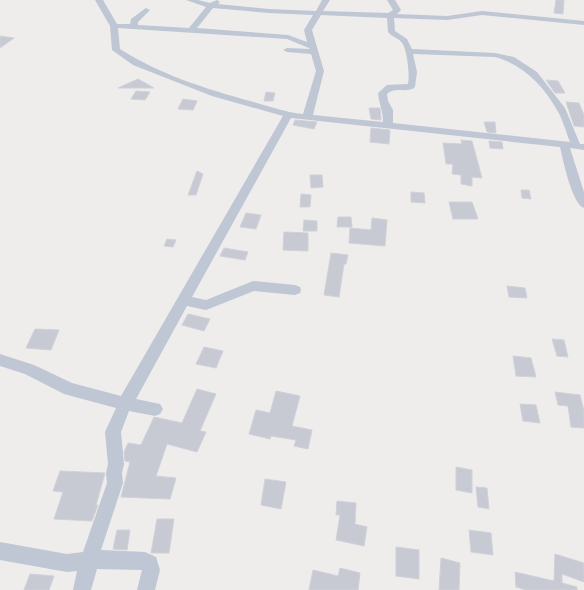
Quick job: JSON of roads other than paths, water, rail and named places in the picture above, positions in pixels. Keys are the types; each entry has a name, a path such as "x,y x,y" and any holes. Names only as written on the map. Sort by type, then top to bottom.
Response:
{"street":[{"path":"99,0 114,26 116,50 136,63 215,94 288,115 307,118 580,146"},
{"path":"190,0 215,3 241,9 320,12 338,10 447,18 482,13 584,23"},
{"path":"307,118 320,71 308,30 326,0"},
{"path":"388,126 388,110 383,101 382,93 390,87 412,85 413,70 405,41 396,37 390,28 391,15 397,10 391,0"},
{"path":"191,30 202,19 209,7 215,3"},
{"path":"134,26 134,21 146,10"},
{"path":"114,26 134,26 288,37 313,49"},
{"path":"287,50 313,49"},
{"path":"408,51 495,55 511,59 534,74 562,110 580,146"},
{"path":"82,590 115,483 116,464 113,432 124,404 288,115"},
{"path":"564,145 574,182 584,204"},
{"path":"184,300 206,305 220,298 253,286 295,290"},
{"path":"0,360 29,370 70,388 124,404 155,409"},
{"path":"0,551 67,562 101,559 145,561 149,564 151,570 146,590"}]}
